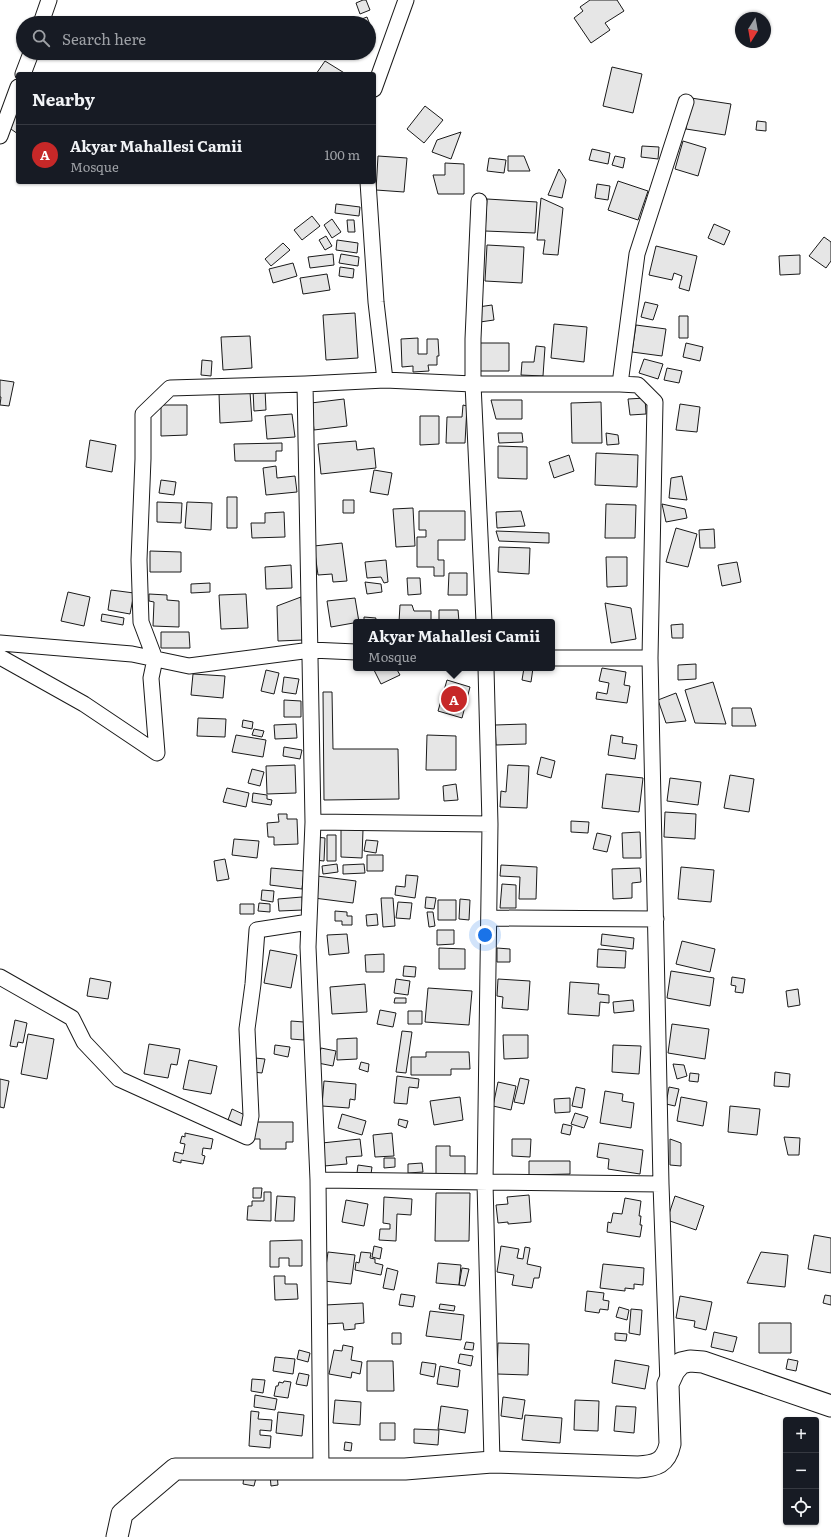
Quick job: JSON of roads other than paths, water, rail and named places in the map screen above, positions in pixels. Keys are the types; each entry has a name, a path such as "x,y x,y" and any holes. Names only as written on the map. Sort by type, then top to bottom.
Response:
{"main road":[{"path":"111,1537 116,1511 173,1463 405,1469 492,1462 638,1467 651,1466 663,1460 668,1453 670,1444 668,1384 674,1371 681,1363 690,1360 703,1362 831,1406"},
{"path":"117,1537 122,1514 175,1469 321,1466"}],"street":[{"path":"44,16 50,0"},
{"path":"376,83 406,0"},
{"path":"24,72 28,60"},
{"path":"0,136 16,92"},
{"path":"620,384 637,254 686,102"},
{"path":"368,184 376,302 385,380"},
{"path":"479,201 473,340 473,384 484,619"},
{"path":"0,657 84,704 157,753 151,678 155,659 141,622 139,560 143,459 143,414 170,388 385,380 473,384 620,384 638,385 655,402 650,658 661,1184 668,1384"},
{"path":"305,384 313,822 308,947 318,1180 321,1466"},
{"path":"0,643 132,654 189,666 310,650 353,652"},
{"path":"555,658 650,658"},
{"path":"486,671 490,824 490,918 485,1183 492,1462"},
{"path":"313,822 490,824"},
{"path":"490,918 656,919"},
{"path":"0,977 72,1018 84,1042 119,1079 246,1137 251,1116 247,1029 257,930 309,922"},
{"path":"318,1180 661,1184"}],"place":[{"name":"Akyar Mahallesi Camii","path":"454,699"}]}
